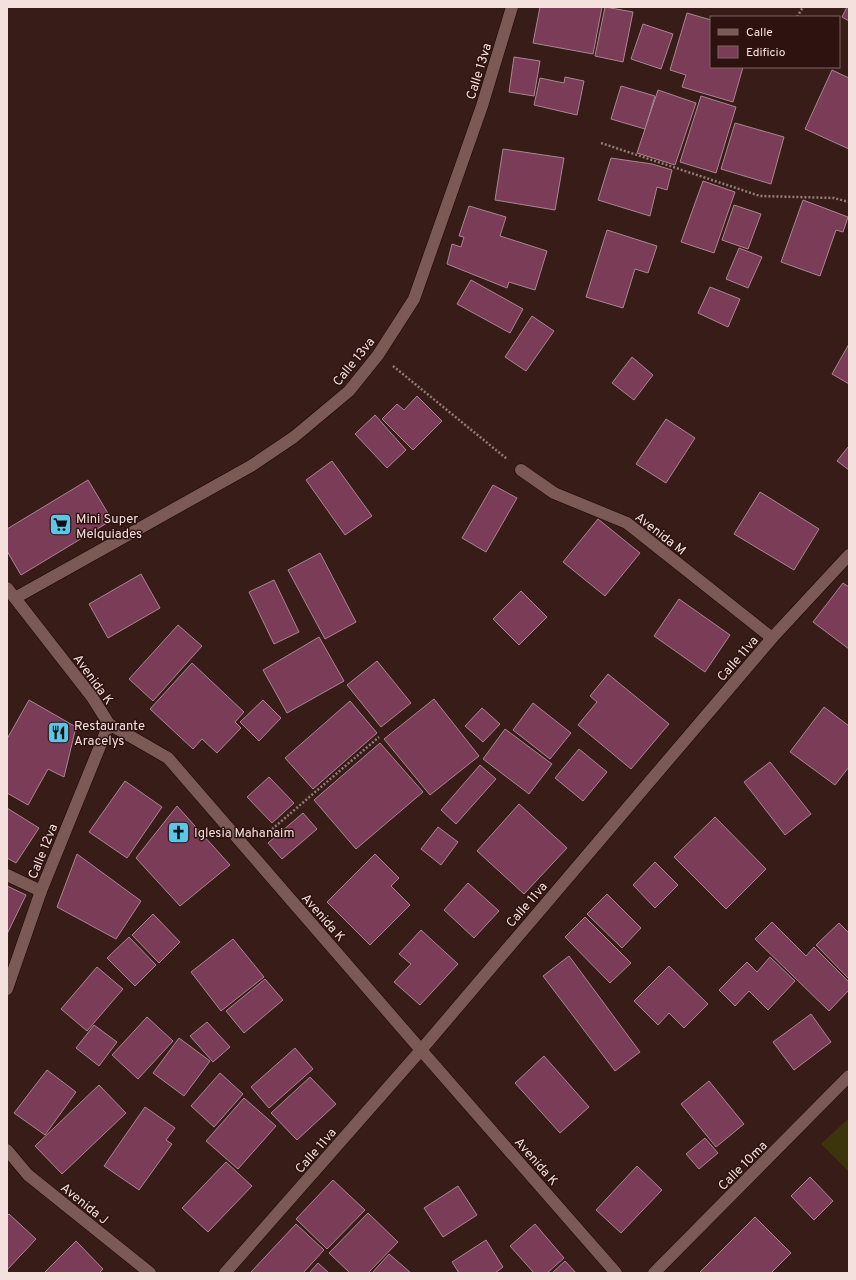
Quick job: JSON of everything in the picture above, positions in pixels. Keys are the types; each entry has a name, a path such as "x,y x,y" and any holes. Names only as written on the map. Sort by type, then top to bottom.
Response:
{"street":[{"name":"Calle 13va","path":"15,598 251,466 294,437 349,391 378,355 414,299 482,106 512,7"},
{"name":"Avenida M","path":"522,470 554,493 627,523 772,638"},
{"name":"Calle 11va","path":"225,1273 420,1050 772,638 849,555"},
{"name":"Avenida K","path":"7,588 92,698 108,724 168,758 420,1050 616,1273"},
{"name":"Calle 12va","path":"7,989 41,891 108,724"},
{"path":"7,875 41,891"},
{"name":"Calle 10ma","path":"654,1273 849,1076"},
{"name":"Avenida J","path":"7,1150 28,1175 150,1273"}],"path":[{"path":"798,16 803,7"},
{"path":"601,143 760,196 834,198 849,202"},
{"path":"378,355 522,470"},
{"path":"248,850 379,737"}],"shaded area":[{"path":"849,1118 849,1172 821,1144"}],"building":[{"path":"540,7 602,7 593,54 533,43"},
{"path":"605,7 633,12 623,62 595,56"},
{"path":"847,7 849,7 849,21 842,17"},
{"path":"687,13 710,20 710,68 743,68 733,102 682,87 686,75 670,70"},
{"path":"643,24 673,34 661,69 631,59"},
{"path":"514,57 540,61 534,96 509,92"},
{"path":"832,70 849,78 849,149 805,129"},
{"path":"565,77 584,81 577,115 534,105 540,78 564,83"},
{"path":"621,86 655,96 645,129 611,119"},
{"path":"658,90 696,103 675,165 637,153"},
{"path":"701,96 736,107 716,173 680,162"},
{"path":"735,123 784,137 771,184 721,169"},
{"path":"503,149 564,158 555,210 495,200"},
{"path":"611,158 652,164 672,170 667,190 657,187 650,216 598,200"},
{"path":"703,181 735,192 714,253 681,242"},
{"path":"803,200 848,217 843,232 836,230 820,276 781,262"},
{"path":"734,205 761,214 748,249 722,240"},
{"path":"469,206 506,217 500,236 547,251 535,290 509,282 507,288 447,264 452,244 461,247 464,237 459,236"},
{"path":"607,230 657,246 648,273 635,269 623,308 586,297"},
{"path":"739,248 762,257 748,288 726,279"},
{"path":"471,280 523,309 510,333 457,304"},
{"path":"710,287 740,299 728,327 698,313"},
{"path":"532,316 554,331 526,371 505,357"},
{"path":"849,344 849,384 832,374"},
{"path":"632,357 653,375 634,400 612,383"},
{"path":"417,396 442,421 413,450 382,419 397,404 404,410"},
{"path":"375,415 406,450 387,468 355,434"},
{"path":"666,419 695,438 666,483 636,464"},
{"path":"848,447 849,448 849,470 837,461"},
{"path":"332,461 372,516 345,535 306,480"},
{"name":"Mini Super Melquiades","path":"88,480 112,520 21,575 7,551 7,529"},
{"path":"493,485 517,498 486,552 462,538"},
{"path":"760,492 819,529 794,570 734,534"},
{"path":"598,519 640,553 605,596 563,562"},
{"path":"320,553 356,622 325,639 288,570"},
{"path":"141,574 160,608 108,638 89,604"},
{"path":"274,580 299,632 274,644 249,592"},
{"path":"843,583 849,587 849,649 813,622"},
{"path":"521,591 547,617 519,645 493,619"},
{"path":"679,599 730,635 705,672 654,636"},
{"path":"178,625 202,646 153,701 129,679"},
{"path":"319,637 344,681 287,713 263,670"},
{"path":"377,661 411,703 381,727 347,685"},
{"path":"192,663 244,712 235,722 241,728 217,753 202,739 193,749 150,709"},
{"path":"608,674 669,724 631,769 578,725 597,702 590,696"},
{"path":"434,699 479,756 430,795 384,739"},
{"path":"29,700 76,727 64,777 48,769 28,805 7,793 7,739"},
{"path":"263,700 281,718 259,741 240,722"},
{"path":"350,701 377,733 313,789 285,758"},
{"path":"533,703 571,733 550,759 513,730"},
{"path":"824,707 849,726 849,767 835,785 790,752"},
{"path":"482,708 500,724 483,742 465,726"},
{"path":"505,729 552,764 529,794 483,759"},
{"path":"380,743 423,792 356,849 314,800"},
{"path":"579,749 607,772 583,801 555,778"},
{"path":"770,762 811,814 785,835 744,782"},
{"path":"480,765 496,779 456,824 441,810"},
{"path":"269,777 294,803 272,823 247,797"},
{"path":"125,781 162,807 127,858 89,832"},
{"path":"519,804 567,848 524,894 477,851"},
{"name":"Iglesia Mahanaim","path":"177,806 230,865 180,906 136,858"},
{"path":"7,808 39,828 16,863 7,858"},
{"path":"303,813 317,829 282,859 268,843"},
{"path":"715,817 766,869 726,909 674,857"},
{"path":"438,827 458,842 441,865 421,849"},
{"path":"77,854 141,901 116,939 57,907"},
{"path":"375,854 399,878 391,886 410,905 370,945 327,902"},
{"path":"655,862 678,885 655,908 633,885"},
{"path":"468,883 499,911 474,938 444,910"},
{"path":"7,886 26,895 7,934"},
{"path":"607,894 641,928 622,948 587,914"},
{"path":"153,914 180,942 159,963 132,935"},
{"path":"585,917 631,963 610,983 565,937"},
{"path":"772,922 806,956 814,947 849,982 849,990 829,1011 755,939"},
{"path":"839,923 849,933 849,979 816,945"},
{"path":"421,930 458,964 420,1005 394,982 411,964 399,954"},
{"path":"129,937 156,965 135,986 107,958"},
{"path":"233,939 264,977 221,1011 191,972"},
{"path":"569,956 640,1052 615,1071 543,976"},
{"path":"770,957 795,981 768,1010 749,991 735,1006 719,990 747,962 757,972"},
{"path":"669,966 708,1004 684,1028 669,1013 658,1025 634,1001"},
{"path":"97,967 123,989 87,1031 61,1009"},
{"path":"265,979 283,1000 244,1033 226,1011"},
{"path":"811,1014 831,1042 794,1070 773,1042"},
{"path":"147,1017 173,1041 138,1079 112,1055"},
{"path":"207,1022 230,1047 213,1062 190,1036"},
{"path":"94,1025 117,1042 99,1066 76,1048"},
{"path":"179,1038 210,1061 184,1096 153,1073"},
{"path":"295,1048 313,1069 269,1108 251,1087"},
{"path":"544,1056 589,1107 560,1133 515,1083"},
{"path":"47,1070 76,1092 45,1135 14,1113"},
{"path":"220,1073 243,1094 214,1127 191,1106"},
{"path":"310,1077 336,1104 297,1140 271,1113"},
{"path":"709,1081 744,1124 716,1147 681,1104"},
{"path":"99,1085 126,1113 62,1174 35,1146"},
{"path":"244,1098 276,1126 238,1169 206,1141"},
{"path":"145,1107 175,1128 166,1140 172,1144 139,1190 104,1166"},
{"path":"705,1138 718,1153 699,1169 686,1154"},
{"path":"226,1162 252,1186 208,1232 182,1208"},
{"path":"637,1166 662,1190 621,1233 596,1210"},
{"path":"810,1177 833,1201 814,1220 791,1196"},
{"path":"333,1180 365,1210 327,1249 296,1219"},
{"path":"458,1186 477,1215 443,1237 424,1208"},
{"path":"368,1213 398,1242 368,1273 350,1273 329,1253"},
{"path":"9,1214 36,1239 7,1270 7,1216"},
{"path":"755,1217 791,1253 771,1273 699,1273"},
{"path":"296,1224 324,1250 303,1273 252,1273 251,1272"},
{"path":"535,1224 564,1258 547,1273 534,1273 510,1246"},
{"path":"486,1240 503,1267 495,1273 459,1273 452,1262"},
{"path":"76,1241 103,1269 99,1273 44,1273"},
{"path":"389,1254 411,1273 372,1273"},
{"path":"565,1261 576,1273 552,1273"},
{"path":"318,1263 329,1273 309,1273"}],"place":[{"name":"Mini Super Melquiades","path":"60,525"},
{"name":"Restaurante Aracelys","path":"59,732"},
{"name":"Iglesia Mahanaim","path":"178,832"}]}
